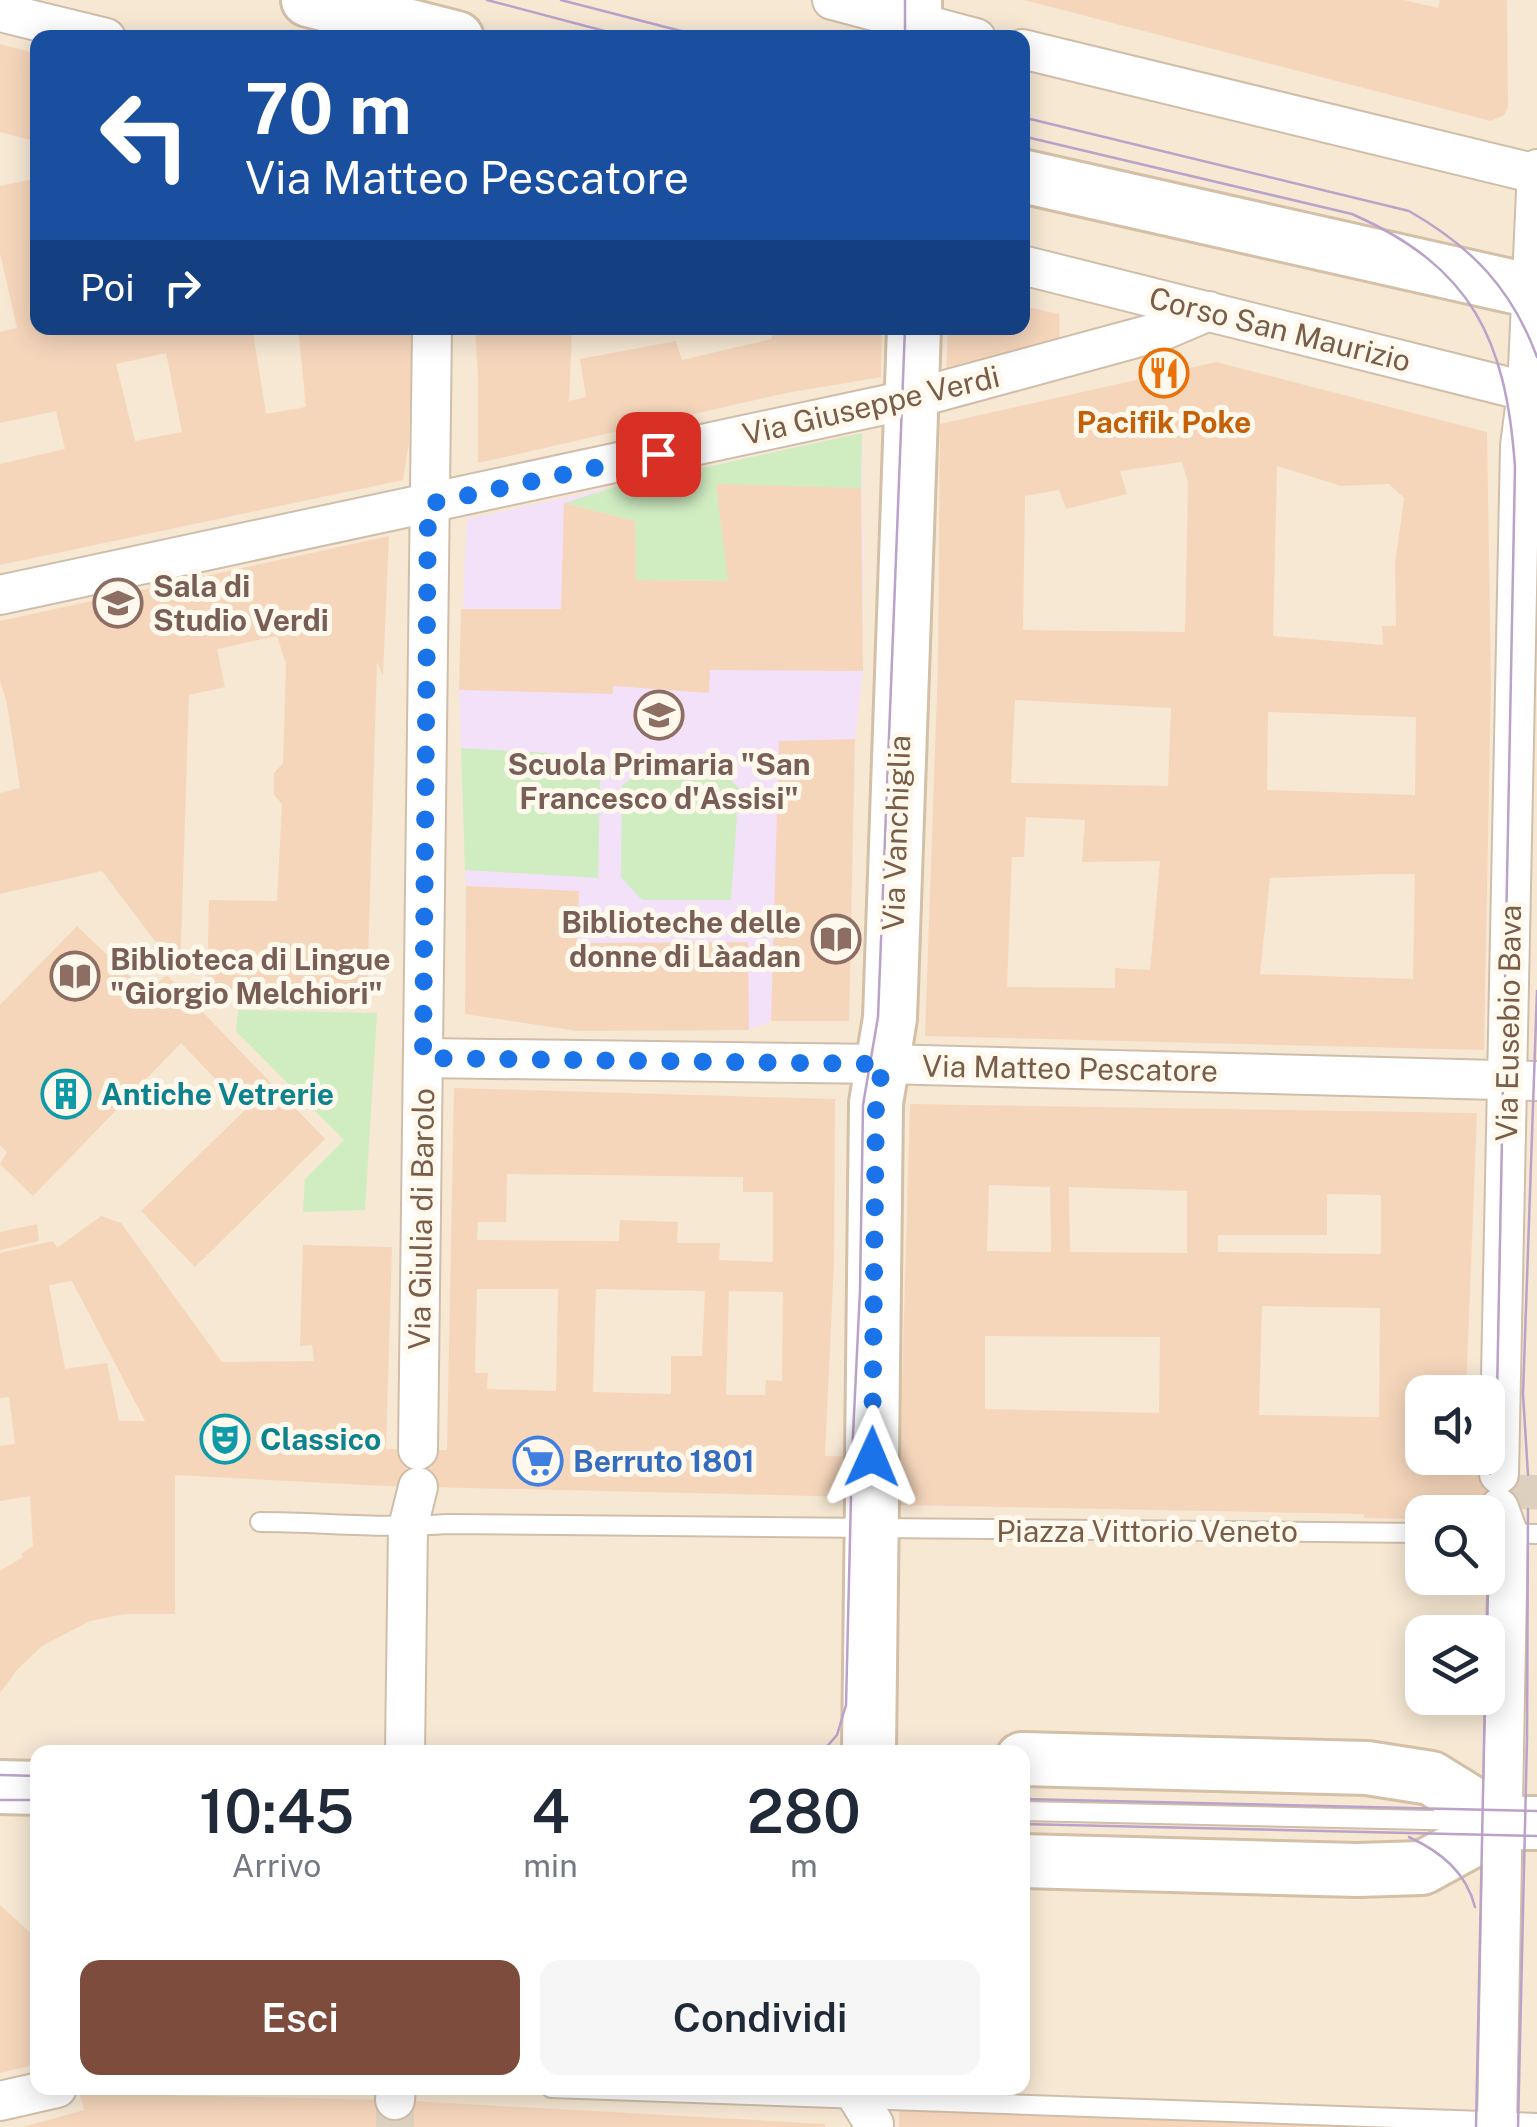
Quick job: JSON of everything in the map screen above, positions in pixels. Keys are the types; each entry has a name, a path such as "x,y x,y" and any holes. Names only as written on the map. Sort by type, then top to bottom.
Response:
{"street":[{"path":"308,0 444,27"},
{"path":"832,0 949,30"},
{"path":"0,12 73,30"},
{"path":"1030,51 1537,173"},
{"name":"Via Eusebio Bava","path":"1524,1081 1520,446 1534,402 1537,173"},
{"path":"1030,178 1533,291"},
{"name":"Corso San Maurizio","path":"1030,267 1210,312 1534,402"},
{"name":"Via Giuseppe Verdi","path":"0,595 912,399 1162,331 1210,312"},
{"name":"Via Giulia di Barolo","path":"408,1527 418,1468 432,335"},
{"name":"Via Vanchiglia","path":"864,1508 873,1337 876,1103 890,1018 914,335"},
{"name":"Via Eusebio Bava","path":"1510,1509 1537,768"},
{"name":"Via Matteo Pescatore","path":"423,1058 883,1064 1524,1081"},
{"path":"864,1508 869,1745"},
{"path":"1498,2124 1521,1823 1510,1509"},
{"path":"405,1745 408,1527"},
{"path":"1030,1759 1367,1768 1430,1778 1521,1823"},
{"path":"0,1787 30,1788"},
{"path":"1030,1861 1357,1870 1422,1868 1521,1823"},
{"path":"0,2101 30,2094"}],"lane":[{"name":"Piazza Vittorio Veneto","path":"260,1522 350,1522 408,1527 864,1508 1405,1532"},
{"path":"1030,1811 1521,1823"},
{"path":"697,2095 1537,2123"}],"shaded area":[{"path":"0,0 1537,0 1537,2127 0,2127"},
{"name":"Scuola Primaria \"San Francesco d'Assisi\"","path":"862,433 863,671 855,740 849,1021 771,1021 749,1030 577,943 579,891 466,886 459,690 467,519"}],"green space":[{"path":"862,433 861,488 717,485 728,581 636,580 635,521 564,503 615,487"},
{"path":"461,748 550,753 559,760 559,778 600,780 598,878 465,870"},
{"path":"649,763 712,763 739,788 731,900 642,900 621,877 622,786"},
{"path":"238,1010 377,1013 365,1210 303,1212 305,1179 344,1140 236,1031"}],"building":[{"path":"1024,0 1404,0 1438,8 1440,0 1507,0 1508,107 1504,115 1491,121"},
{"path":"0,44 30,52 30,140 0,132"},
{"path":"30,180 30,335 253,335 266,414 306,407 299,335 412,335 409,442 403,480 0,565 0,464 65,449 56,411 0,423 0,332 17,328 0,253 0,186","holes":["166,353 182,432 135,441 116,364"]},
{"path":"1030,308 1059,314 1060,346 946,375 948,335 1030,335"},
{"path":"475,335 572,335 569,401 586,397 580,359 676,341 682,360 771,339 773,335 882,335 881,377 786,393 478,463"},
{"path":"1216,362 1487,432 1491,682 1484,1050 925,1036 938,664 940,424","holes":["1182,462 1188,483 1185,632 1023,630 1025,496 1059,490 1066,509 1127,494 1120,471","1277,466 1341,486 1389,484 1404,498 1395,564 1396,626 1382,626 1383,645 1273,636","1015,700 1171,708 1168,786 1011,783","1268,712 1416,717 1415,795 1267,790","1026,817 1085,820 1082,862 1160,861 1150,970 1115,968 1115,988 1007,987 1012,857 1024,857","1415,874 1413,979 1260,974 1270,878"]},
{"path":"716,484 861,488 863,671 710,670 709,693 613,686 613,694 459,690 461,609 561,609 564,503 635,521 636,580 728,581"},
{"path":"389,536 383,676 377,662 367,994 207,989 209,900 277,901 282,804 274,795 274,773 283,763 286,664 277,636 217,649 225,687 189,695 180,974 102,871 0,894 0,793 20,788 0,680 0,621"},
{"path":"855,739 849,1021 771,1021 779,741"},
{"path":"466,886 579,891 577,943 748,942 749,1030 577,1031 465,1014"},
{"path":"77,926 146,992 167,975 325,1139 195,1267 141,1211 245,1110 181,1043 33,1196 0,1164 7,1152 0,1145 0,1005"},
{"path":"454,1088 835,1099 834,1262 825,1456 900,1457 910,1104 1477,1113 1467,1375 1405,1375 1405,1475 1537,1475 1537,1510 1505,1509 1505,1495 1405,1495 1405,1519 1364,1518 1364,1514 899,1505 899,1498 385,1486 175,1475 175,1614 125,1614 90,1621 42,1646 0,1693 0,1571 33,1546 30,1496 0,1501 0,1446 15,1444 9,1397 0,1398 0,1253 53,1241 57,1248 101,1216 121,1223 222,1362 314,1361 312,1345 300,1346 303,1245 392,1247 386,1449 447,1450","holes":["507,1174 743,1177 743,1192 773,1192 773,1262 719,1260 720,1243 677,1243 678,1222 620,1220 619,1241 477,1240 478,1222 506,1222","989,1185 1050,1187 1051,1252 987,1251","1069,1187 1187,1191 1187,1253 1070,1252","1327,1194 1381,1195 1381,1254 1218,1252 1218,1235 1327,1235","72,1281 145,1421 119,1421 107,1363 65,1369 49,1285","477,1289 558,1289 556,1391 487,1389 488,1373 475,1373","596,1289 705,1291 702,1356 671,1356 671,1394 593,1392","729,1291 783,1292 782,1381 766,1380 765,1395 726,1395","1262,1306 1380,1308 1379,1417 1259,1415","985,1336 1160,1337 1159,1413 985,1409"]},
{"path":"37,1224 39,1241 0,1250 0,1232"},
{"path":"0,1905 30,1933 30,2066 0,2073"},
{"path":"80,2095 395,2100 825,2127 23,2127 84,2110"},
{"path":"899,2111 1468,2123 1468,2127 899,2127"}],"tunnel":[{"path":"1518,1475 1518,1509"},
{"path":"395,2100 395,2127"}],"tram line":[{"path":"487,0 601,30"},
{"path":"561,0 677,30"},
{"path":"905,0 905,30"},
{"path":"1030,119 1409,211 1452,239 1487,272 1515,311 1537,357"},
{"path":"1030,138 1352,214 1427,258 1475,312 1491,345 1503,381 1515,467 1497,1375"},
{"path":"852,1456 863,1105 878,1017 905,335"},
{"path":"1528,1475 1523,1394 1537,991"},
{"path":"828,1745 837,1735 846,1705 851,1497"},
{"path":"1518,2127 1528,1509"},
{"path":"1487,1615 1488,1595"},
{"path":"1476,2127 1485,1715"},
{"path":"0,1775 30,1776"},
{"path":"1030,1799 1537,1811"},
{"path":"0,1800 30,1800"},
{"path":"1030,1824 1537,1836"},
{"path":"1409,1837 1451,1864 1475,1907"}],"place":[{"name":"Pacifik Poke","path":"1164,373"},
{"name":"Sala di Studio Verdi","path":"118,603"},
{"name":"Scuola Primaria \"San Francesco d'Assisi\"","path":"659,715"},
{"name":"Biblioteche delle donne di Làadan","path":"836,939"},
{"name":"Biblioteca di Lingue \"Giorgio Melchiori\"","path":"75,976"},
{"name":"Antiche Vetrerie","path":"66,1094"},
{"name":"Classico","path":"225,1439"},
{"name":"Berruto 1801","path":"538,1461"}],"route":[{"path":"658,454 428,504 423,1058 883,1064 876,1103 872,1457"}]}
